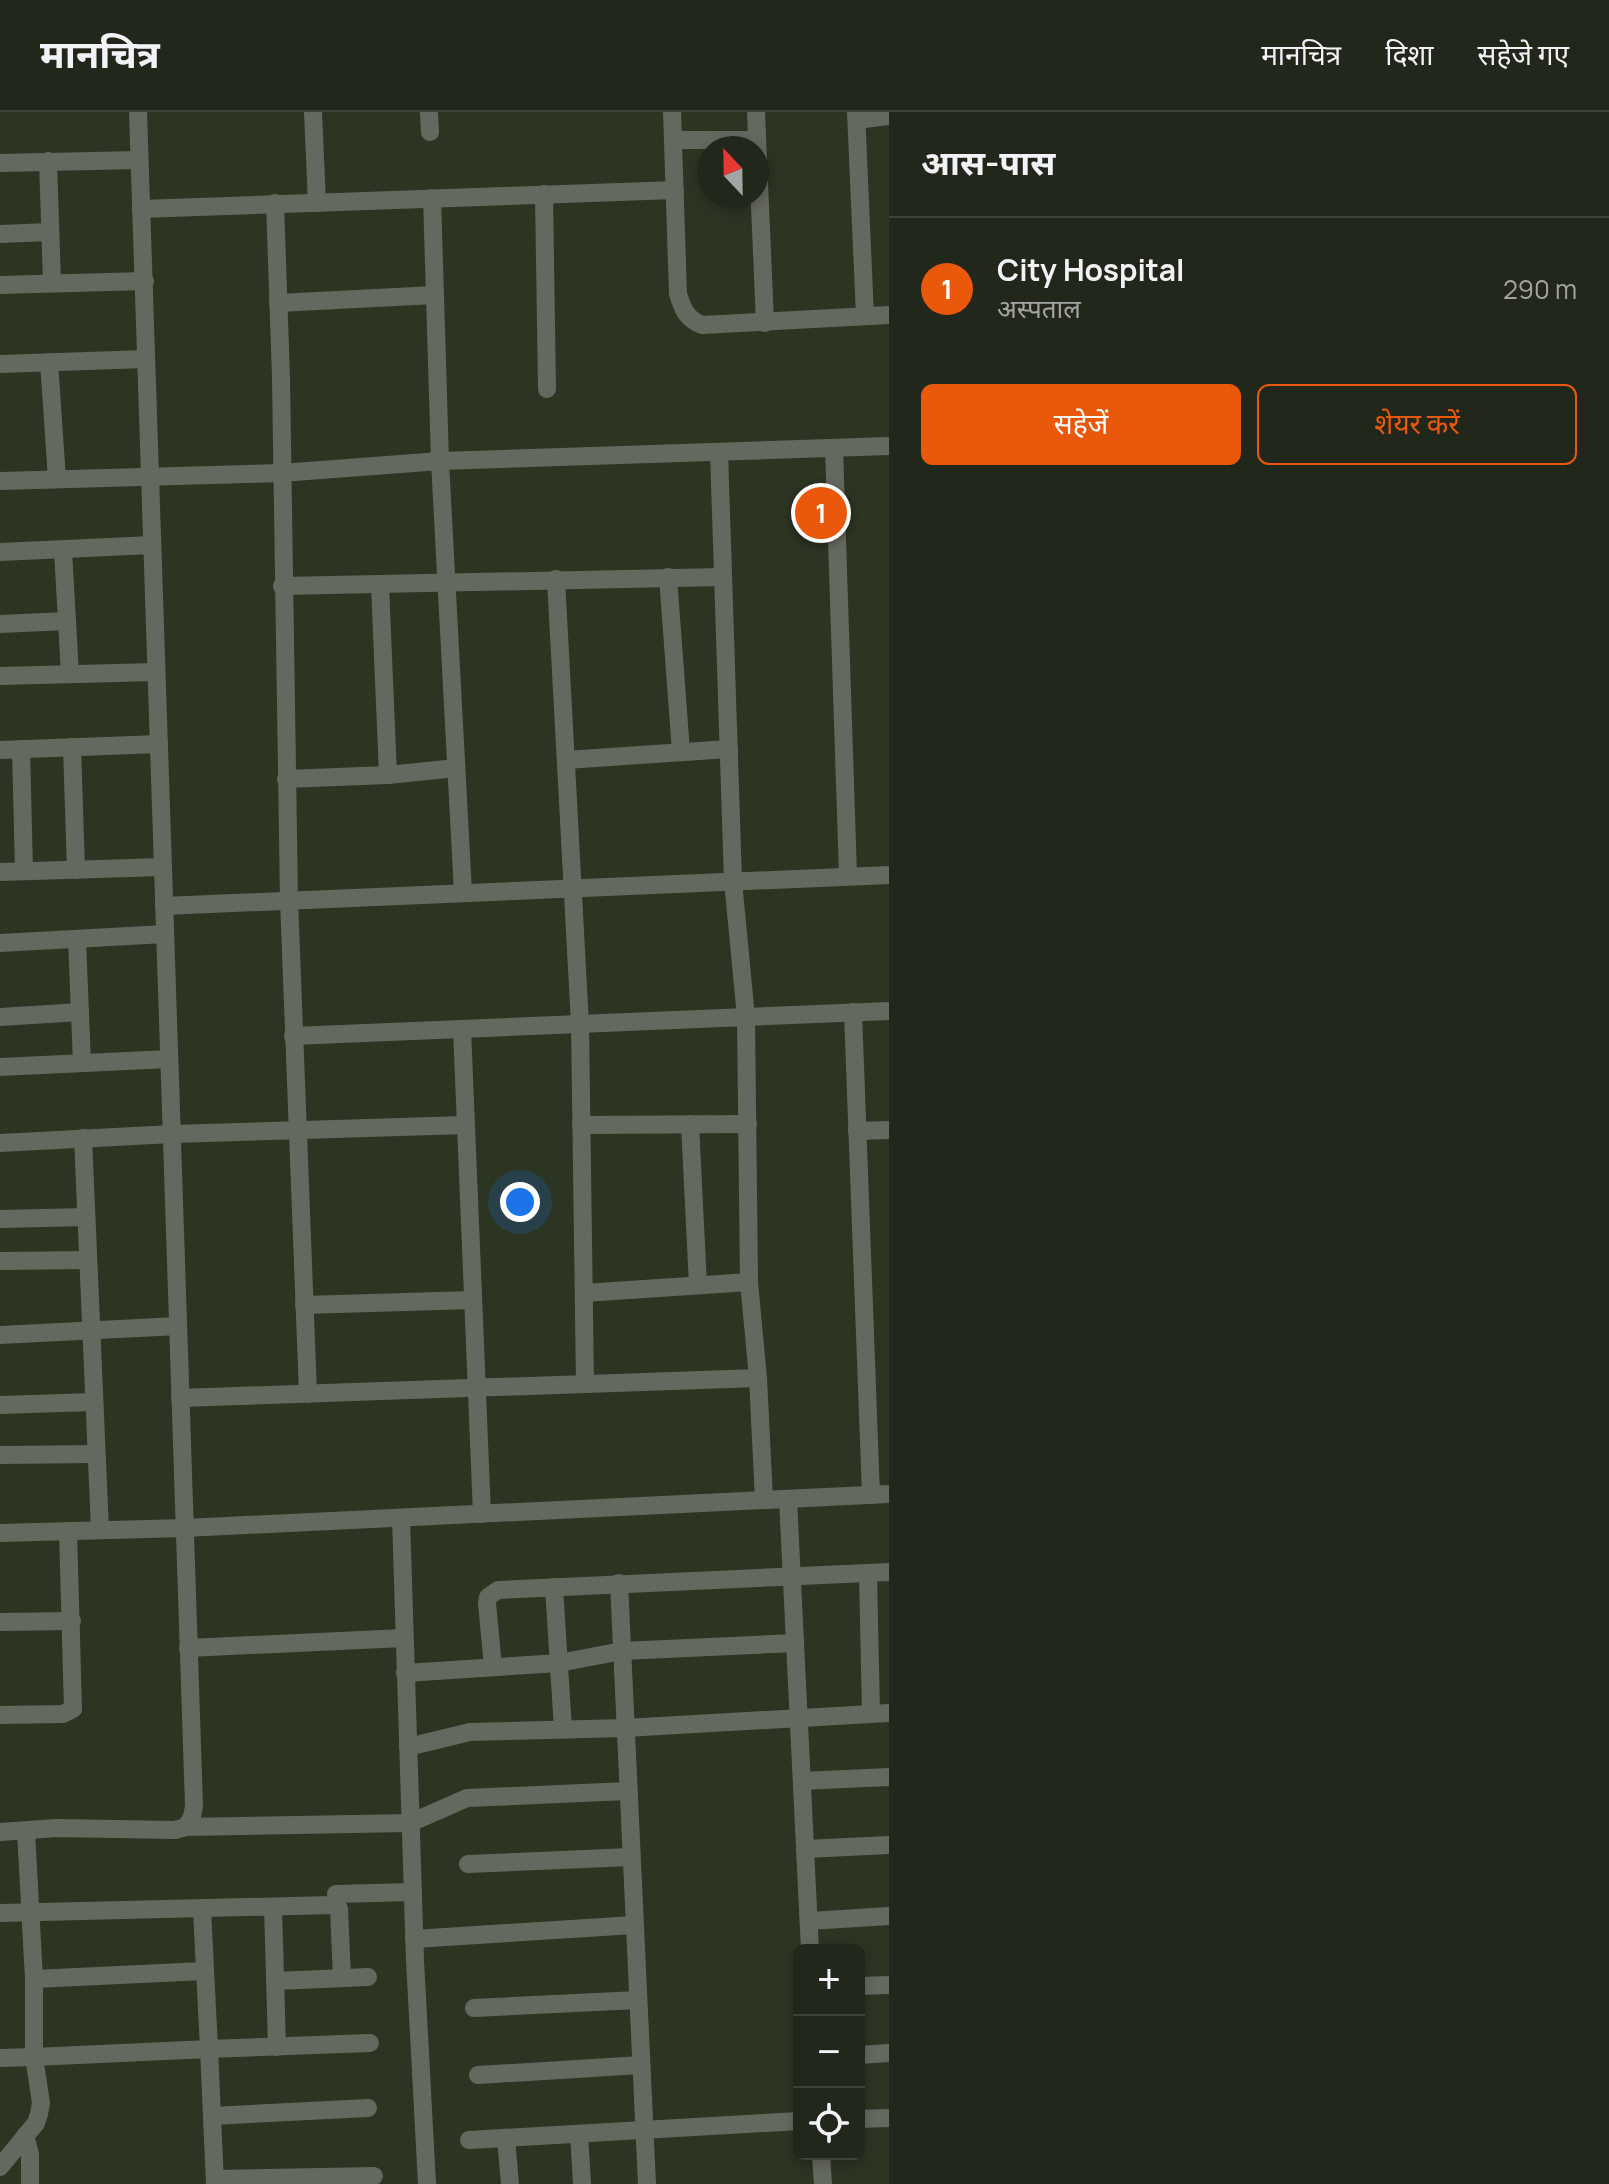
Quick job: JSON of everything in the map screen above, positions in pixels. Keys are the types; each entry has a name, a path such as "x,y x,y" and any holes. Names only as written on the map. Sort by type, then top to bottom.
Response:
{"street":[{"path":"138,112 194,1806 186,1827"},
{"path":"313,112 317,203"},
{"path":"429,112 430,132"},
{"path":"672,112 678,294 682,309 690,320 702,325 889,315"},
{"path":"756,112 757,136"},
{"path":"865,316 856,116 889,116"},
{"path":"673,140 697,140"},
{"path":"0,163 139,160"},
{"path":"48,161 52,283"},
{"path":"141,209 675,190"},
{"path":"544,194 547,389"},
{"path":"432,198 440,461 463,893"},
{"path":"275,203 289,900 308,1394"},
{"path":"760,208 765,323"},
{"path":"0,234 50,232"},
{"path":"0,285 145,281"},
{"path":"278,303 435,295"},
{"path":"0,364 146,359"},
{"path":"49,362 57,479"},
{"path":"0,481 281,473 440,461 889,446"},
{"path":"834,448 848,875"},
{"path":"719,452 733,881 746,1017 749,1282 764,1500"},
{"path":"0,552 152,545"},
{"path":"63,551 70,674"},
{"path":"668,577 681,752"},
{"path":"282,586 722,577"},
{"path":"556,579 580,1024 585,1384"},
{"path":"380,585 388,775"},
{"path":"0,624 67,621"},
{"path":"0,676 156,672"},
{"path":"0,750 159,744"},
{"path":"72,747 76,870"},
{"path":"21,749 24,871"},
{"path":"566,760 729,749"},
{"path":"286,779 388,775 456,768"},
{"path":"0,872 163,867"},
{"path":"164,906 889,875"},
{"path":"0,943 165,934"},
{"path":"77,939 82,1063"},
{"path":"293,1036 889,1011"},
{"path":"0,1017 80,1012"},
{"path":"0,1533 185,1528 880,1494 857,1131 853,1012"},
{"path":"462,1029 482,1514"},
{"path":"0,1067 169,1059"},
{"path":"690,1124 698,1285"},
{"path":"581,1125 748,1124"},
{"path":"0,1143 465,1125"},
{"path":"857,1131 889,1130"},
{"path":"83,1138 100,1530"},
{"path":"0,1219 86,1217"},
{"path":"0,1261 87,1260"},
{"path":"584,1293 749,1282"},
{"path":"304,1305 472,1300"},
{"path":"0,1335 178,1326"},
{"path":"180,1398 758,1378"},
{"path":"0,1405 93,1402"},
{"path":"0,1455 96,1454"},
{"path":"788,1499 810,1944"},
{"path":"401,1518 414,1939 427,2184"},
{"path":"0,1715 63,1714 73,1709 68,1531"},
{"path":"493,1667 488,1597 498,1590 889,1572"},
{"path":"408,1747 470,1732 625,1728 880,1713 870,1650 868,1574"},
{"path":"619,1583 647,2184"},
{"path":"554,1587 563,1729"},
{"path":"0,1622 72,1621"},
{"path":"188,1648 404,1638"},
{"path":"405,1673 559,1663 622,1651 795,1643"},
{"path":"870,1650 889,1648"},
{"path":"802,1781 889,1777"},
{"path":"0,1832 57,1828 175,1830 186,1827 410,1823 467,1798 628,1791"},
{"path":"0,2167 36,2123 41,2103 34,2057 34,1979 26,1831"},
{"path":"805,1849 889,1845"},
{"path":"468,1864 631,1857"},
{"path":"336,1894 413,1892"},
{"path":"0,1913 336,1906 342,1978"},
{"path":"273,1907 277,2047"},
{"path":"202,1909 215,2181 374,2176"},
{"path":"809,1921 889,1916"},
{"path":"414,1939 634,1925"},
{"path":"34,1979 204,1971"},
{"path":"275,1981 368,1977"},
{"path":"865,1986 889,1985"},
{"path":"474,2008 638,2000"},
{"path":"0,2058 370,2043"},
{"path":"865,2055 889,2053"},
{"path":"478,2075 641,2065"},
{"path":"212,2116 368,2108"},
{"path":"865,2119 889,2118"},
{"path":"469,2140 793,2121"},
{"path":"579,2134 582,2184"},
{"path":"25,2136 30,2154 30,2184"},
{"path":"506,2138 510,2184"},
{"path":"821,2160 823,2184"}],"place":[{"name":"City Hospital","path":"821,513"}]}
